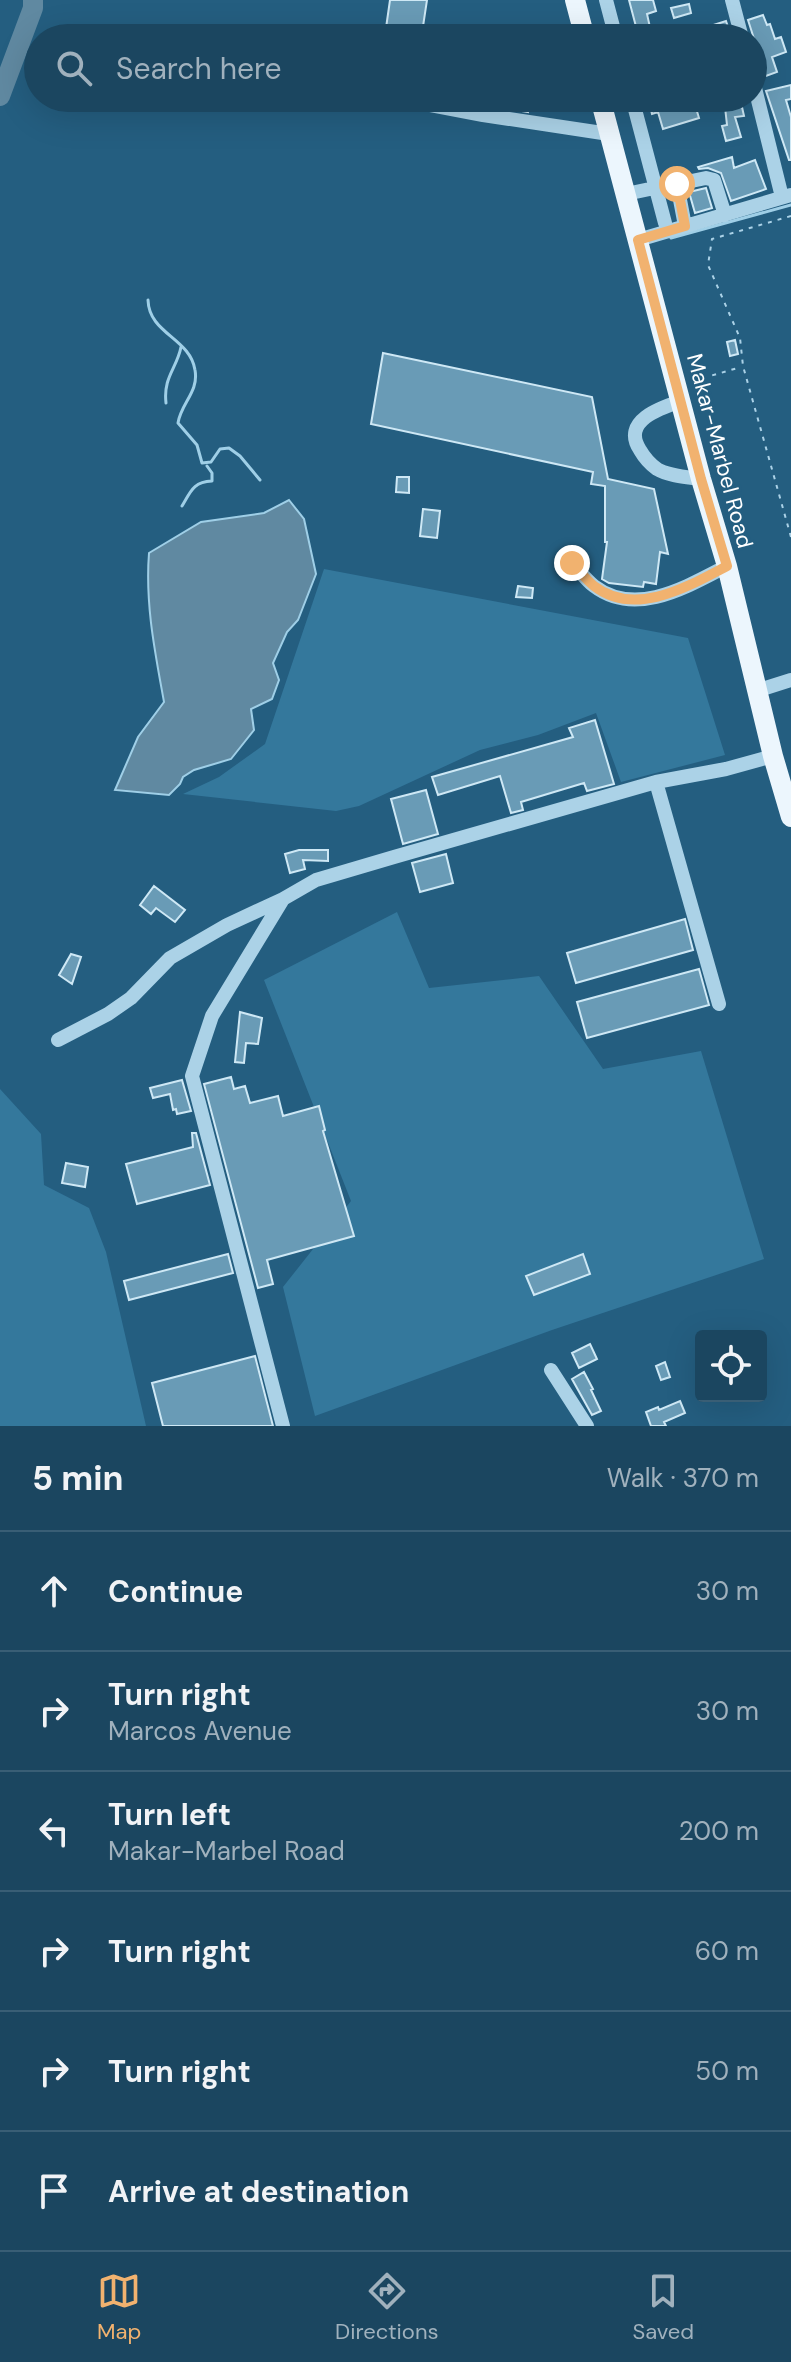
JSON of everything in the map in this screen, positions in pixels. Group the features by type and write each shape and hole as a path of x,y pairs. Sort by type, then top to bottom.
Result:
{"main road":[{"path":"575,0 581,24"},
{"name":"Makar-Marbel Road","path":"604,112 727,566 791,817"}],"street":[{"path":"606,0 612,24"},
{"path":"732,0 738,24"},
{"path":"467,112 609,134"},
{"path":"636,112 665,223"},
{"path":"638,240 786,196 762,112"},
{"path":"626,194 706,178 714,180 725,215"},
{"path":"677,184 685,226"},
{"path":"679,393 641,420 635,431 636,445 656,468 669,474 701,479"},
{"path":"572,563 595,587 619,597 641,599 678,591 727,566"},
{"path":"759,690 791,680"},
{"path":"58,1040 131,998 170,958 316,880 656,782 773,756"},
{"path":"656,782 719,1004"},
{"path":"283,899 212,1016 192,1076 283,1426"},
{"path":"551,1370 587,1426"}],"path":[{"path":"791,216 712,239 708,265 740,338 743,366 791,537"},
{"path":"679,393 743,366"}],"shaded area":[{"path":"289,500 304,519 316,574 298,620 287,632 273,663 279,680 272,699 251,709 254,730 231,759 194,770 183,777 169,795 115,790 138,737 164,702 150,609 149,553 201,522 264,513"},
{"path":"324,569 688,638 725,755 621,782 596,713 538,735 480,750 359,806 336,811 183,794 219,777 265,744"},
{"path":"397,912 429,988 539,976 603,1069 701,1051 764,1259 552,1330 315,1416 283,1287 351,1201 264,980"},
{"path":"0,1089 41,1134 44,1185 89,1208 106,1252 146,1426 0,1426"}],"building":[{"path":"390,0 427,0 423,24 387,24"},
{"path":"629,0 653,0 656,11 647,14 649,24 635,24"},
{"path":"689,4 691,13 674,18 671,8"},
{"path":"763,15 767,24 749,24 748,20"},
{"path":"770,24 775,39 781,37 786,52 772,57 777,72 767,76 767,25"},
{"path":"791,85 791,99 786,100 791,117 791,160 789,160 767,91"},
{"path":"658,112 697,112 699,118 663,129"},
{"path":"726,112 743,112 744,116 735,117 741,137 726,141 722,126 727,125"},
{"path":"732,157 734,168 755,160 766,189 731,201 721,173 698,167"},
{"path":"706,188 712,208 695,213 689,192"},
{"path":"735,340 738,354 730,356 727,342"},
{"path":"383,353 592,397 608,479 654,489 668,554 660,552 656,584 644,582 643,587 609,583 602,579 607,542 605,486 591,484 593,472 371,424"},
{"path":"397,477 409,477 409,493 396,492"},
{"path":"423,509 440,511 437,538 420,536"},
{"path":"518,586 533,588 532,598 516,597"},
{"path":"595,720 614,784 587,791 584,783 521,802 523,810 511,813 500,776 438,795 432,777 573,737 569,728"},
{"path":"426,790 438,834 403,844 391,799"},
{"path":"299,850 328,850 328,861 303,860 305,869 290,873 285,854"},
{"path":"446,854 453,883 420,892 412,863"},
{"path":"154,886 185,910 175,922 156,908 151,914 140,905"},
{"path":"685,919 693,950 576,983 567,953"},
{"path":"71,954 81,957 72,984 59,975"},
{"path":"699,969 709,1005 587,1038 577,1002"},
{"path":"240,1012 262,1018 258,1044 246,1043 244,1063 235,1062"},
{"path":"231,1077 234,1089 245,1086 250,1103 278,1096 283,1116 319,1106 323,1131 354,1236 267,1260 273,1284 258,1288 204,1084"},
{"path":"182,1080 191,1111 177,1114 176,1109 173,1110 170,1094 153,1098 150,1088"},
{"path":"192,1133 196,1133 210,1185 137,1204 126,1164 193,1147"},
{"path":"66,1163 88,1167 85,1187 62,1183"},
{"path":"228,1254 233,1273 129,1300 124,1281"},
{"path":"583,1254 590,1274 534,1295 526,1276"},
{"path":"590,1344 597,1359 579,1368 572,1353"},
{"path":"255,1356 273,1426 163,1426 152,1383"},
{"path":"665,1362 670,1377 661,1380 656,1366"},
{"path":"584,1372 601,1411 592,1415 572,1379"},
{"path":"680,1401 685,1413 664,1422 666,1426 651,1426 646,1412"}],"waterway":[{"path":"27,24 33,0"},
{"path":"0,96 24,32"},
{"path":"671,238 791,205"},
{"path":"148,300 155,321 192,359 196,378 178,423 197,445 202,463 211,462 220,449 229,448 260,480"},
{"path":"166,403 168,379 181,347"},
{"path":"182,506 197,485 212,481 212,473 207,466"}],"route":[{"path":"572,563 595,587 619,597 641,599 678,591 727,566 638,240 685,226 677,184"}]}
